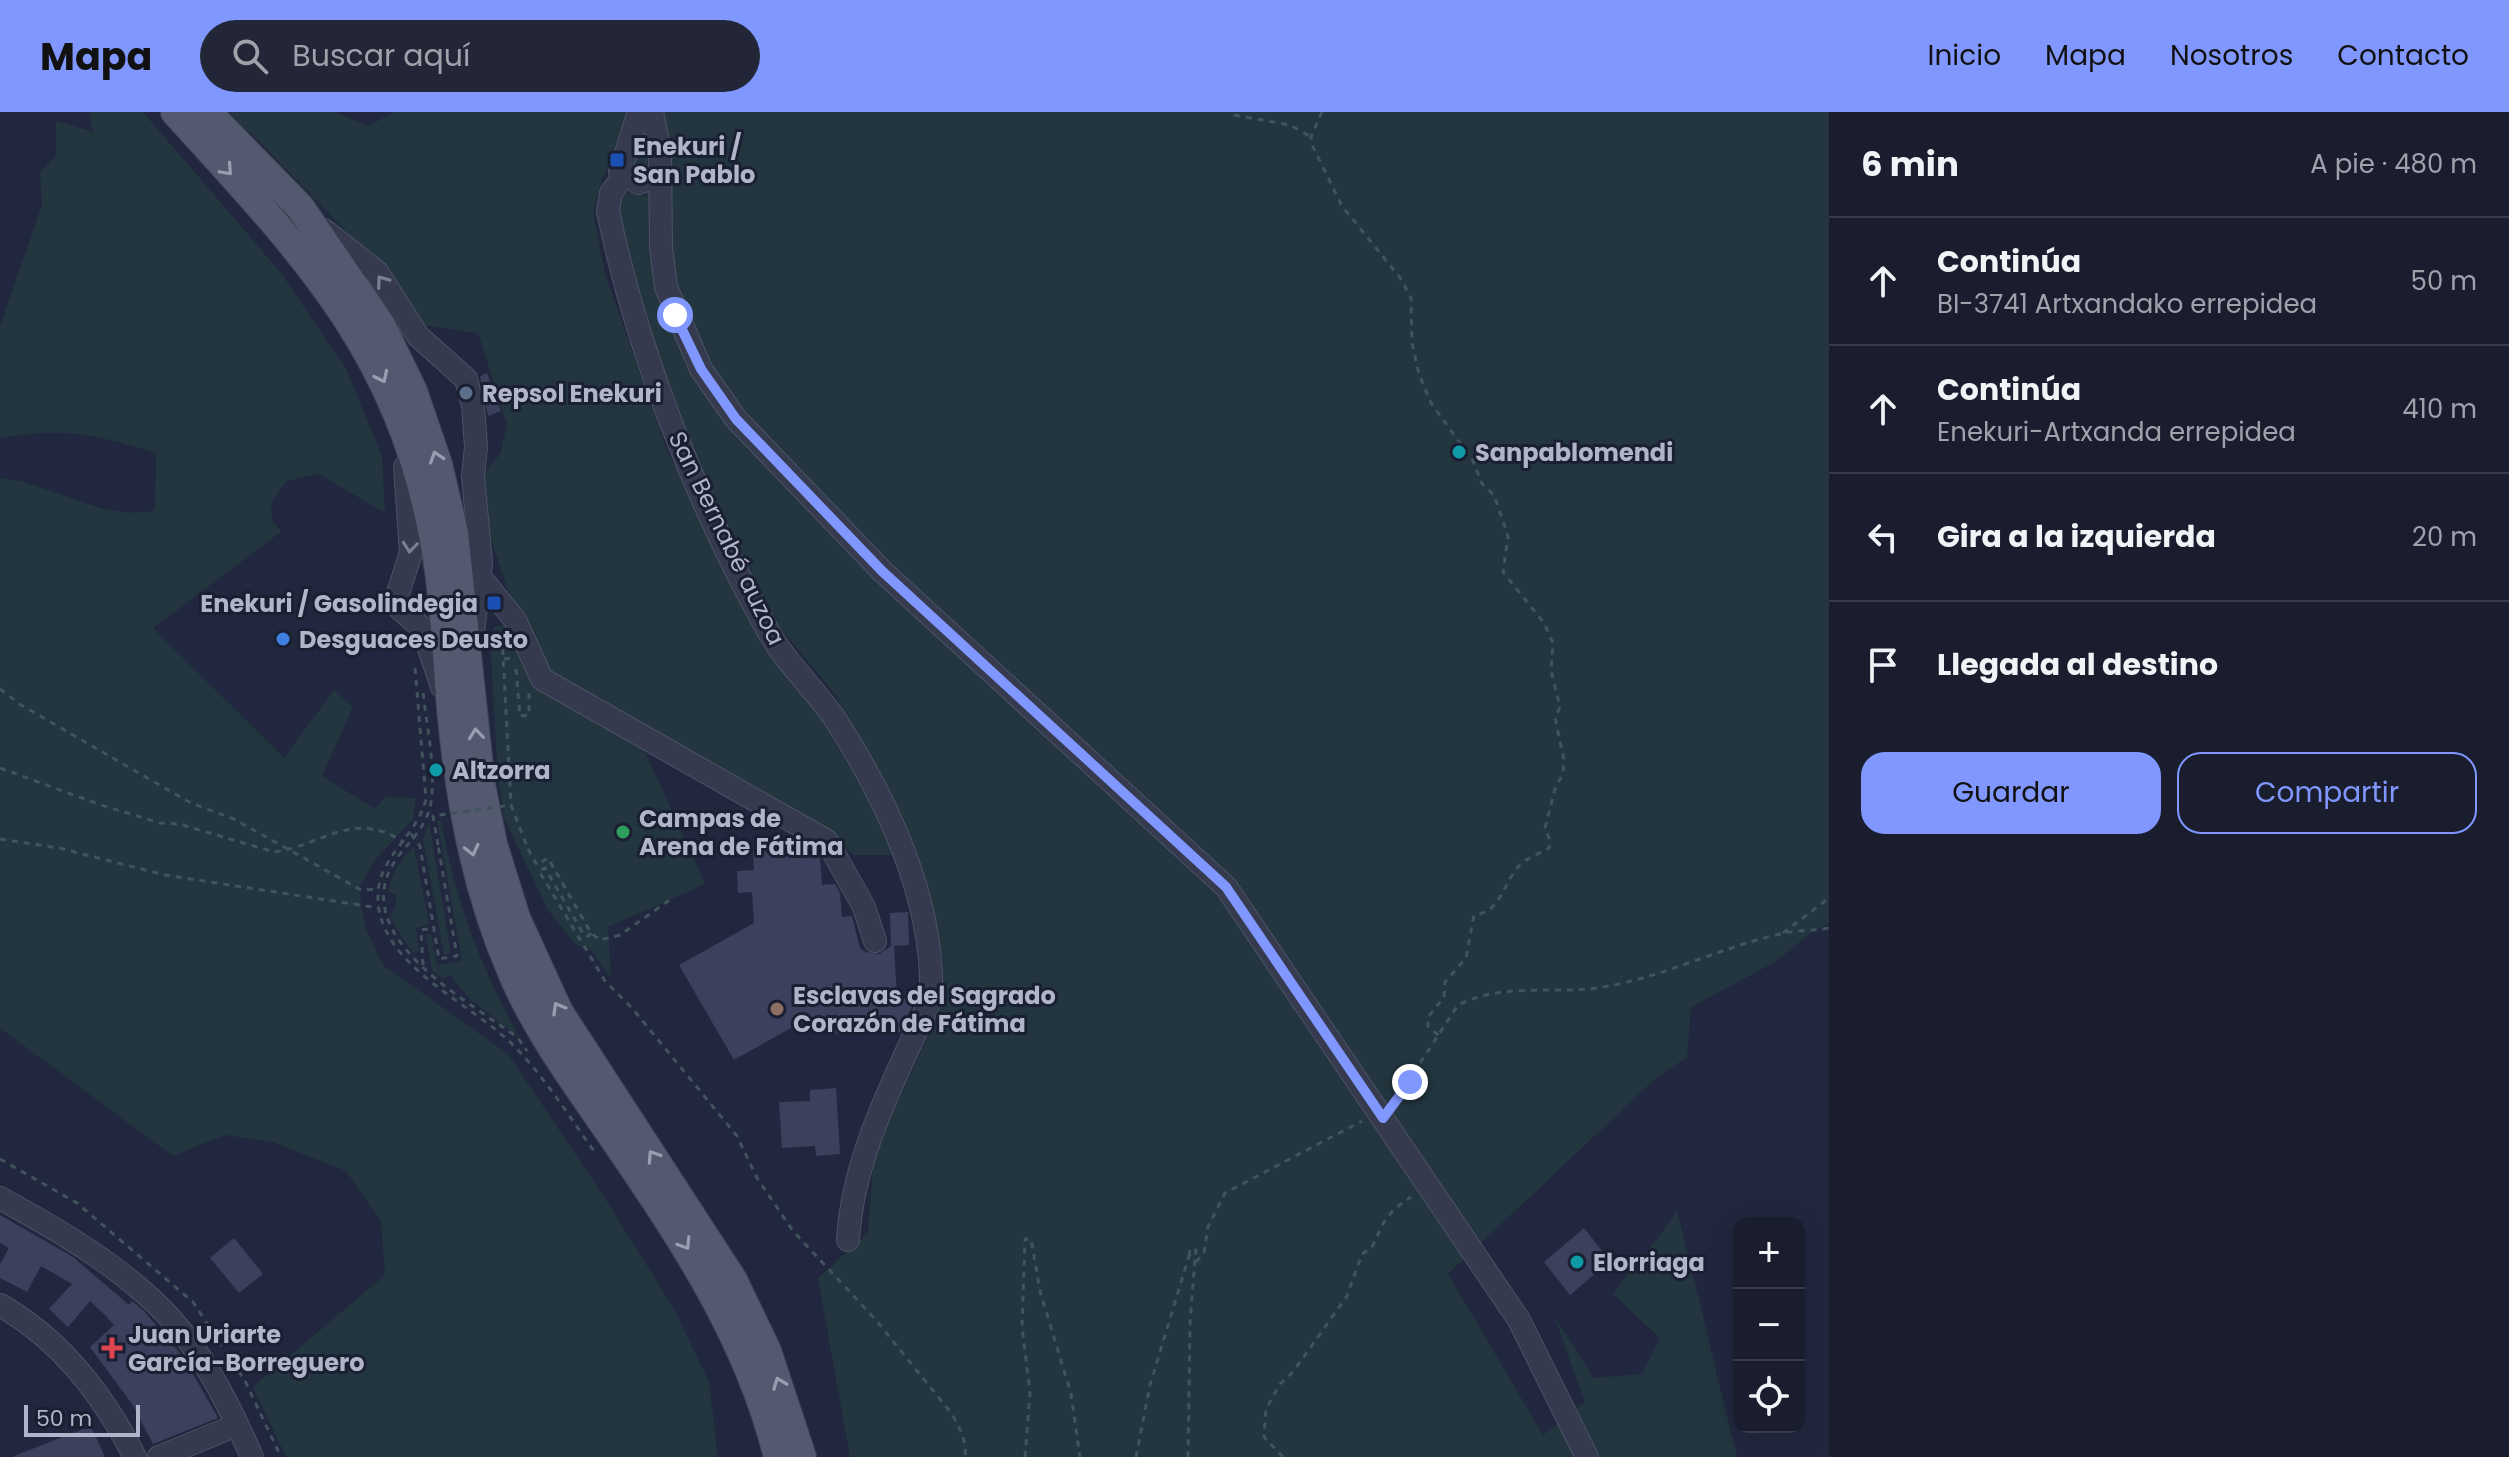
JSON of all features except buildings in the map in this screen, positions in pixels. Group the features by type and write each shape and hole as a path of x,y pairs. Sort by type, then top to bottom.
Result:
{"main road":[{"path":"175,112 293,242 329,290 380,373 416,467 433,536 452,718 472,853 487,906 514,979 562,1062 681,1238 717,1299 745,1359 778,1457"},
{"path":"207,112 300,207 381,325 413,391 433,449 454,533 471,644 481,785 493,844 536,967 559,1012 733,1280 767,1351 802,1457"}],"street":[{"name":"San Bernabé auzoa","path":"639,112 629,174 611,193 608,211 674,432 768,632 834,719 896,832 924,911 932,972 931,998 862,1157 853,1189 848,1240"},
{"path":"652,112 661,170 662,260 675,315 701,369 736,419 882,571 1218,878 1247,913 1519,1320 1587,1457"},
{"path":"660,194 629,174 645,161 661,170"},
{"path":"300,207 377,272 418,336 466,379 473,406 476,447 473,476 480,577 471,644"},
{"path":"398,414 412,524 411,553 397,596 399,608 422,628 452,718"},
{"path":"454,533 480,577 515,620 542,679 697,764 827,841 864,907 875,941"},
{"path":"471,644 497,619 515,620"},
{"path":"0,1198 49,1225 112,1269 171,1319 218,1388 252,1457"},
{"path":"0,1305 63,1353 109,1411 135,1457"},
{"path":"159,1457 225,1430"}],"path":[{"path":"1311,137 1322,112"},
{"path":"1234,115 1290,125 1311,137 1342,206 1401,279 1411,298 1412,343 1419,374 1431,403 1473,461 1482,484 1494,495 1508,536 1503,572 1544,623 1553,643 1551,671 1560,707 1555,718 1564,760 1563,773 1555,789 1545,828 1549,848 1520,864 1506,882 1502,898 1484,914 1474,915 1466,958 1445,982 1444,997 1429,1016 1428,1026 1439,1036"},
{"path":"527,647 507,632 501,634 511,805 537,865 548,858 591,933 600,940 620,935 674,897"},
{"path":"504,659 515,658 520,716 529,715 529,688"},
{"path":"0,689 21,705 191,803 234,819 361,890 379,889"},
{"path":"0,768 152,821 179,824 274,852 288,850 344,828 376,830 404,842"},
{"path":"411,834 420,846 439,959 457,956 433,816 511,805"},
{"path":"0,839 59,848 165,875 379,908"},
{"path":"591,933 584,935 545,868 539,871 605,981 632,1008 737,1136 757,1178 793,1231 875,1319 952,1414 963,1435 966,1457"},
{"path":"1783,933 1829,898"},
{"path":"422,973 421,930 434,928"},
{"path":"1189,1256 1201,1260 1208,1227 1225,1193 1382,1116 1458,1005 1473,997 1501,991 1605,987 1646,978 1783,933 1829,928"},
{"path":"1283,1457 1264,1437 1266,1409 1280,1384 1293,1372 1347,1296 1362,1254 1372,1247 1384,1222 1394,1209 1428,1186"},
{"path":"1025,1457 1030,1401 1022,1327 1025,1239 1031,1239 1040,1291 1066,1372 1080,1457"},
{"path":"1136,1457 1150,1385 1190,1249 1196,1250 1188,1457"}],"shaded area":[{"path":"89,112 143,112 281,273 346,369 382,456 385,513 319,474 287,481 271,502 273,523 282,531 153,628 284,758 334,690 353,707 322,776 375,809 385,797 416,798 413,819 375,860 359,888 365,927 383,965 508,1054 603,1195 674,1309 709,1382 718,1457 286,1457 253,1387 385,1275 381,1221 346,1171 273,1142 225,1135 173,1156 0,1028 0,478 19,481 96,507 135,513 155,510 156,453 79,434 44,433 0,438 0,326 42,205 40,173 56,156 56,121 93,132"},
{"path":"214,112 335,112 368,126 395,112 1829,112 1829,923 1812,932 1775,962 1691,1007 1687,1057 1654,1080 1448,1274 1543,1435 1585,1402 1554,1316 1594,1378 1642,1374 1660,1338 1613,1294 1677,1210 1737,1457 850,1457 818,1278 868,1233 874,1154 934,1023 943,962 924,884 902,825 837,697 764,608 679,423 635,300 618,205 626,193 647,196 625,134 602,179 593,212 605,274 667,450 763,647 814,708 870,800 893,855 854,855 825,833 547,679 507,588 485,520 485,473 500,454 507,425 478,333 410,323 368,254 253,135"},
{"path":"504,625 538,687 643,747 705,884 608,927 611,979 592,951 574,943 548,910 504,818 498,777 490,641 494,627"},
{"path":"441,820 454,878 471,932 520,1038 469,998 450,975 443,979 432,971 426,935 431,934 437,965 462,961 437,821"},
{"path":"429,821 451,954 444,955 423,839"},
{"path":"414,847 429,924 416,928 419,952 413,953 389,917 396,906 396,895 388,891 397,867"}],"place":[{"name":"Enekuri / San Pablo","path":"617,160"},
{"name":"Repsol Enekuri","path":"466,393"},
{"name":"Sanpablomendi","path":"1459,452"},
{"name":"Enekuri / Gasolindegia","path":"494,603"},
{"name":"Desguaces Deusto","path":"283,639"},
{"name":"Altzorra","path":"436,770"},
{"name":"Campas de Arena de Fátima","path":"623,832"},
{"name":"Esclavas del Sagrado Corazón de Fátima","path":"777,1009"},
{"name":"Elorriaga","path":"1577,1262"},
{"name":"Juan Uriarte García-Borreguero","path":"112,1348"}],"route":[{"path":"675,315 701,369 736,419 882,571 1178,839 1226,887 1247,913 1383,1118 1410,1082"}]}
